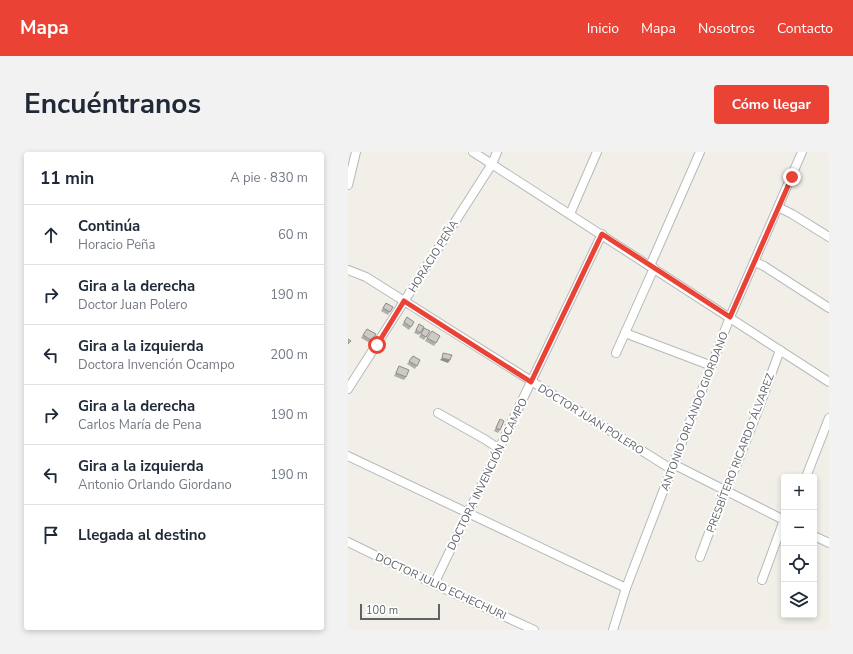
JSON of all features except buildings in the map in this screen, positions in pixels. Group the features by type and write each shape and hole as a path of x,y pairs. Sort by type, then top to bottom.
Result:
{"street":[{"path":"348,184 356,152"},
{"path":"473,152 829,382"},
{"name":"HORACIO PEÑA","path":"348,389 492,164 497,152"},
{"path":"570,214 597,152"},
{"path":"616,353 700,152"},
{"name":"ANTONIO ORLANDO GIORDANO","path":"613,630 626,588 730,317 802,152"},
{"path":"778,207 829,237"},
{"name":"DOCTORA INVENCIÓN OCAMPO","path":"434,584 602,234"},
{"path":"755,262 764,266 829,308"},
{"name":"DOCTOR JUAN POLERO","path":"348,270 366,277 531,382 672,467 725,490 781,518"},
{"path":"625,333 712,366"},
{"name":"PRESBÍTERO RICARDO ÁLVAREZ","path":"700,557 780,350"},
{"path":"438,413 499,449"},
{"path":"807,474 829,418"},
{"path":"348,456 626,588"},
{"path":"762,580 781,528"},
{"path":"817,537 829,543"},
{"name":"DOCTOR JULIO ECHECHURI","path":"348,542 534,630"}],"route":[{"path":"377,345 404,301 531,382 602,234 730,317 792,177"}]}
